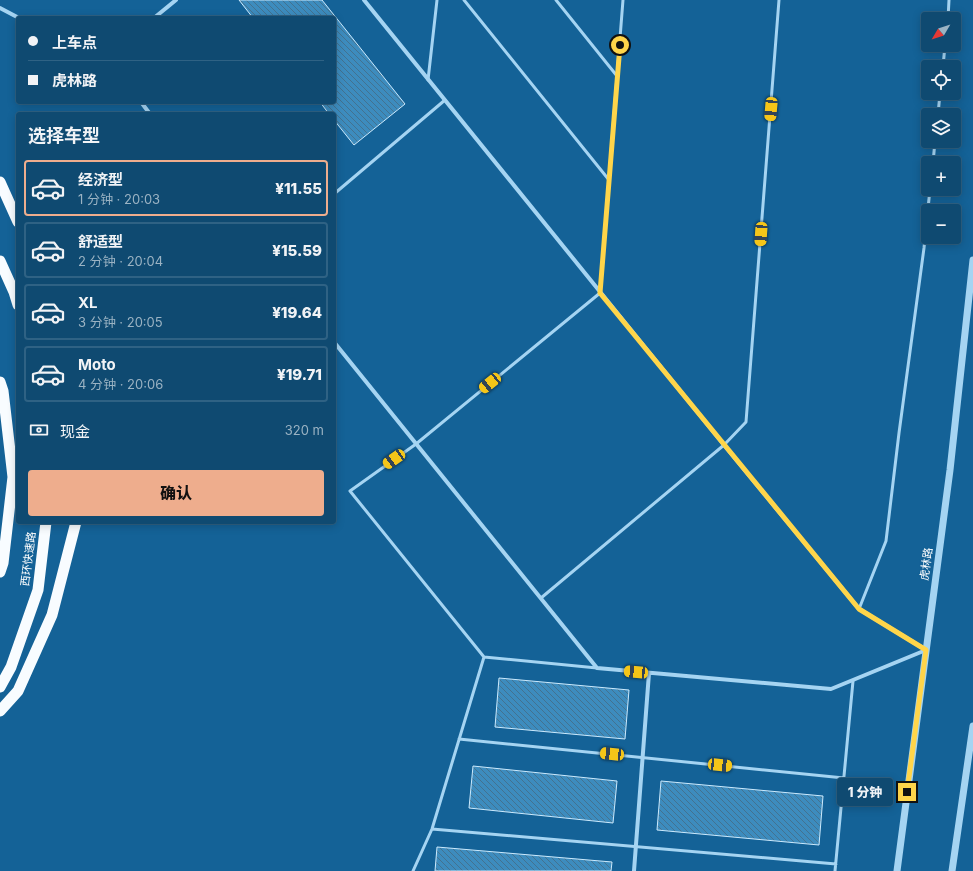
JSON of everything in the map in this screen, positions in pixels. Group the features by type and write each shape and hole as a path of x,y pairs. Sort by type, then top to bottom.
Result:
{"highway":[{"path":"0,182 16,218"},
{"path":"0,261 16,298"},
{"path":"0,382 3,391 14,477 3,563 0,572"},
{"name":"西环快速路","path":"0,687 11,667 38,590 46,524"},
{"path":"0,711 18,691 52,615 75,524"}],"street":[{"path":"156,16 176,0"},
{"path":"364,0 600,293 859,609 926,650"},
{"path":"0,8 16,16"},
{"name":"虎林路","path":"897,871 950,470 973,260"},
{"path":"336,344 597,668 831,689 926,650"},
{"path":"634,871 649,673"},
{"path":"952,871 973,726"}],"lane":[{"path":"428,80 437,0"},
{"path":"464,0 609,180"},
{"path":"556,0 617,76"},
{"path":"597,668 484,657 350,491 416,444 600,293 623,0"},
{"path":"541,598 724,445 746,422 780,0"},
{"path":"948,12 949,0"},
{"path":"336,192 445,100"},
{"path":"859,609 886,541 924,248 929,196"},
{"path":"413,871 432,829 484,657"},
{"path":"835,871 853,680"},
{"path":"459,739 844,778"},
{"path":"432,829 836,864"}],"building":[{"path":"239,0 322,0 335,16 251,16"},
{"path":"336,18 405,104 354,145 336,122 336,112 328,112 322,104 336,104"},
{"path":"499,678 629,690 625,739 495,727"},
{"path":"473,766 617,781 613,823 469,808"},
{"path":"661,781 823,796 819,845 657,830"},
{"path":"437,847 612,862 611,871 435,871"}],"route":[{"path":"620,45 600,293 859,609 926,650 907,792"}]}
